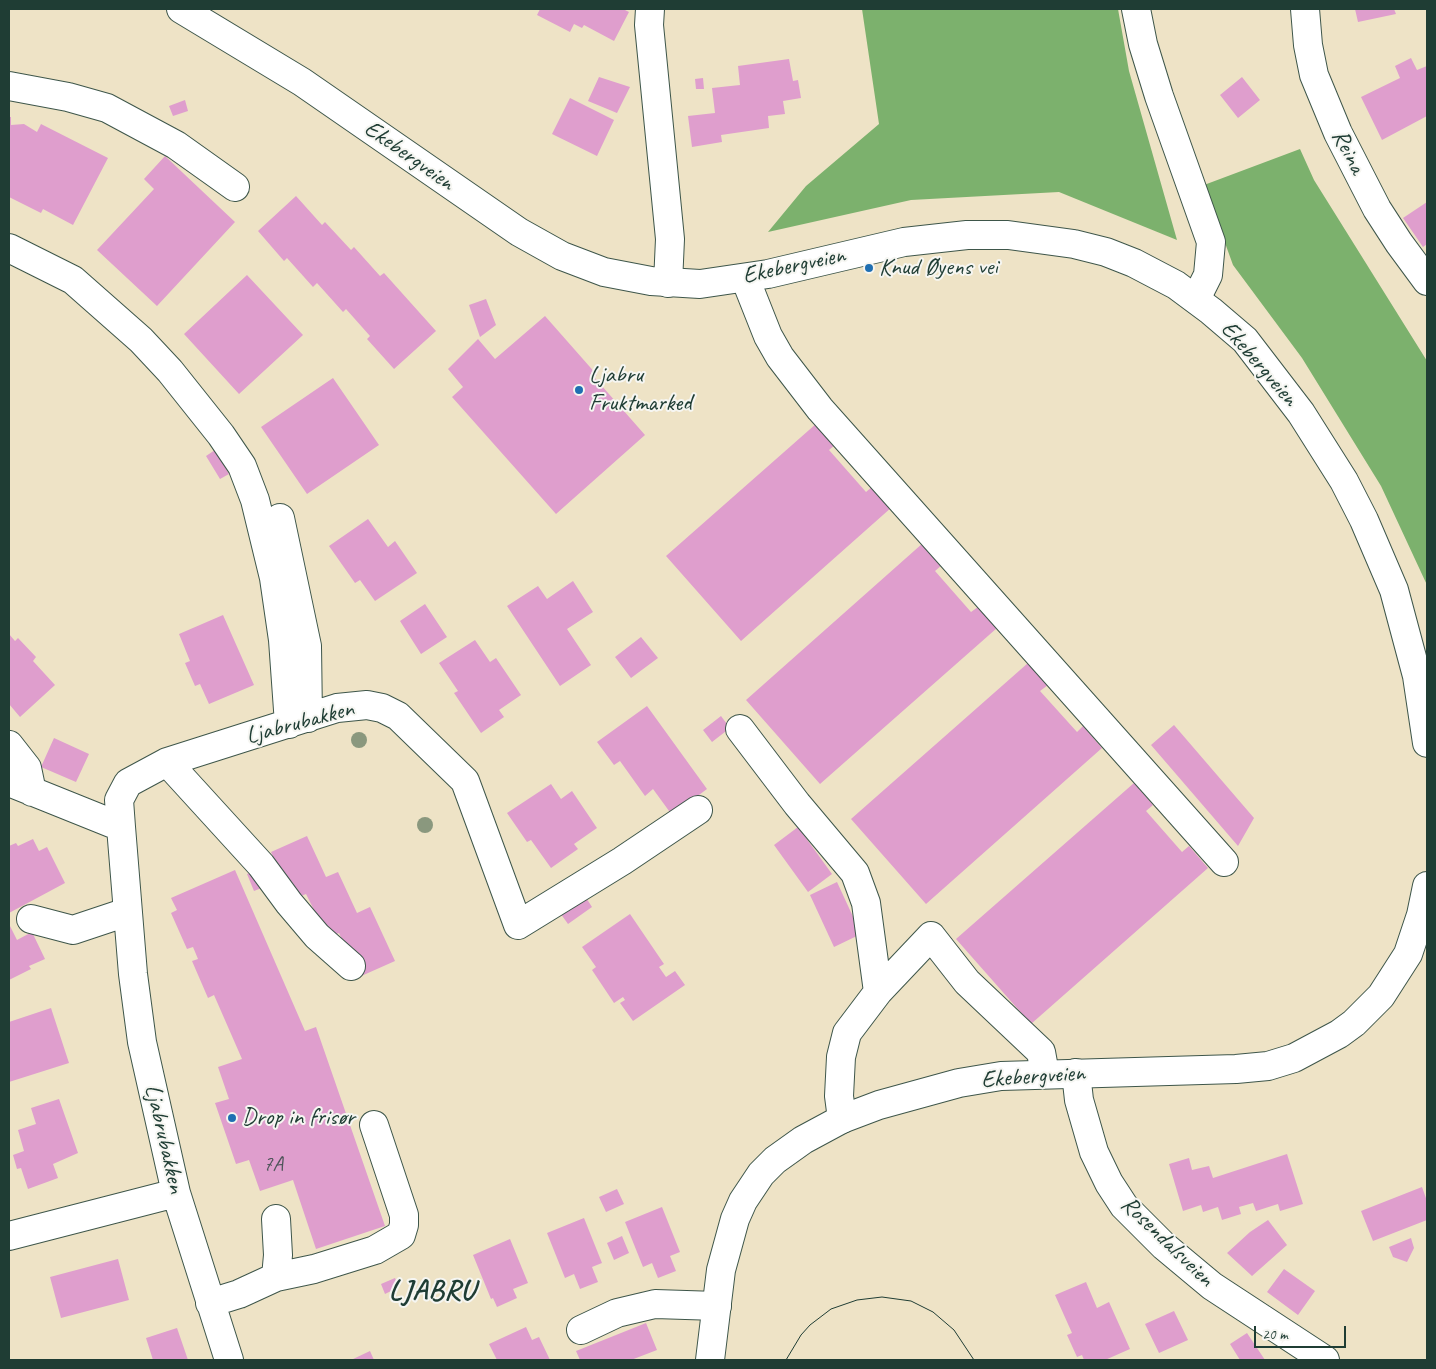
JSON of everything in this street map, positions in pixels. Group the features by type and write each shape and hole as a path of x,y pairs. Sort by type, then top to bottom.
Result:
{"main road":[{"name":"Ekebergveien","path":"181,9 302,82 493,215 568,259 604,272 668,283 700,284 745,278 904,242 967,235 1008,235 1074,244 1106,252 1153,272 1196,299 1239,335 1277,379 1324,448 1364,520 1394,590 1417,676 1427,743"},
{"path":"650,9 649,25 670,239 668,283"},
{"path":"1136,9 1143,44 1159,96 1210,242 1208,275 1196,299"},
{"name":"Reina","path":"1305,9 1308,45 1314,76 1338,134 1382,216 1427,282"},
{"path":"9,86 68,97 107,108 176,145 235,187"},
{"path":"9,248 73,280 141,340 187,392 221,435 242,466 255,500 274,578 298,721"},
{"path":"745,278 768,336 780,357 820,409 1224,862"},
{"path":"280,518 307,646 298,721"},
{"name":"Ljabrubakken","path":"228,1360 176,1193 142,1042 127,912 119,800 128,783 167,762 337,708 367,705 382,708 398,716 465,781 518,924 622,862 698,810"},
{"path":"740,729 797,804 855,873 866,903 878,992"},
{"path":"9,745 27,768 20,787 121,827"},
{"path":"167,762 261,865 289,903 317,936 351,966"},
{"name":"Ekebergveien","path":"710,1360 728,1242 735,1219 752,1187 775,1160 788,1150 842,1119 879,1105 959,1084 1001,1076 1076,1072 1256,1068 1281,1062 1310,1051 1354,1023 1381,996 1401,969 1415,937 1427,886"},
{"path":"30,919 73,930 127,912"},
{"path":"842,1119 839,1096 841,1057 847,1034 878,992 930,936 967,982 1040,1052 1045,1074"},
{"name":"Rosendalsveien","path":"1076,1072 1078,1100 1094,1152 1109,1183 1124,1206 1164,1246 1297,1352 1325,1360"},
{"path":"210,1303 239,1294 276,1277 314,1269 375,1250 401,1235 404,1226 404,1215 374,1125"},
{"path":"9,1236 176,1193"},
{"path":"276,1219 278,1254 276,1277"},
{"path":"581,1330 617,1314 655,1304 717,1306"}],"green space":[{"path":"862,9 1118,9 1129,71 1177,240 1059,192 911,200 768,232 806,186 879,124"},
{"path":"1300,149 1314,180 1427,361 1427,585 1381,486 1302,358 1233,265 1204,185"}],"building":[{"path":"540,9 623,9 629,12 614,41 584,25 582,28 574,24 570,32 537,15"},
{"path":"1355,9 1394,9 1396,14 1358,22"},
{"path":"1411,58 1417,70 1427,66 1427,116 1382,140 1361,97 1400,78 1395,66"},
{"path":"789,59 793,81 798,80 801,98 783,101 785,114 768,116 769,128 721,135 722,142 692,147 688,116 715,113 712,88 740,85 738,66"},
{"path":"599,77 630,87 617,113 588,101"},
{"path":"1242,77 1260,100 1238,118 1220,95"},
{"path":"703,78 704,89 696,89 695,79"},
{"path":"570,98 614,120 597,156 552,134"},
{"path":"185,100 188,111 173,116 169,106"},
{"path":"9,117 11,117 11,125 24,124 37,132 41,124 108,158 73,225 43,209 41,213 9,197"},
{"path":"165,156 235,222 157,306 97,250 154,189 144,179"},
{"path":"296,196 322,225 325,222 351,250 354,247 380,276 384,273 436,331 394,369 367,339 370,336 346,309 343,312 317,283 313,287 287,258 284,261 258,231"},
{"path":"1427,202 1427,244 1423,247 1403,218"},
{"path":"247,275 303,335 239,394 184,334"},
{"path":"486,299 496,325 480,337 469,305"},
{"path":"545,316 597,375 594,377 645,435 556,514 452,397 463,387 448,369 478,339 495,359"},
{"path":"333,378 379,445 307,494 261,427"},
{"path":"817,423 836,444 829,450 866,492 873,486 892,507 741,641 666,556"},
{"path":"215,450 229,474 220,479 206,456"},
{"path":"368,519 388,547 395,541 417,573 375,601 360,580 355,583 329,546"},
{"path":"923,543 942,565 935,571 971,612 978,607 997,628 820,784 746,700"},
{"path":"573,581 593,612 567,629 591,665 560,686 507,606 538,586 547,599"},
{"path":"425,604 447,637 421,654 400,621"},
{"path":"223,615 254,685 209,704 200,684 195,686 185,663 190,661 179,634"},
{"path":"9,634 15,641 18,638 36,657 33,661 55,685 20,717 9,704"},
{"path":"641,637 658,658 631,678 615,657"},
{"path":"475,640 490,662 496,658 521,695 499,710 504,717 481,733 454,693 458,691 439,663"},
{"path":"1028,663 1048,685 1040,691 1077,732 1083,726 1102,748 926,904 851,819"},
{"path":"647,706 707,789 672,815 653,789 645,796 620,761 614,765 597,742"},
{"path":"721,716 730,728 712,742 703,730"},
{"path":"1174,725 1254,818 1238,846 1151,745"},
{"path":"54,738 89,754 76,782 41,767"},
{"path":"1134,783 1153,805 1146,811 1182,852 1189,846 1208,868 1031,1024 956,939"},
{"path":"551,784 561,799 572,791 597,828 574,844 578,849 551,868 531,840 527,842 507,813"},
{"path":"798,827 832,874 808,892 774,845"},
{"path":"307,836 326,877 338,872 357,913 370,907 395,961 359,977 339,933 328,938 306,894 294,899 290,895 271,852"},
{"path":"33,839 39,851 47,847 65,883 9,913 9,846 16,843 18,846"},
{"path":"235,870 305,1031 316,1027 385,1226 316,1249 293,1180 260,1191 249,1160 236,1164 215,1103 229,1099 218,1067 242,1059 214,995 208,998 192,961 198,959 193,947 187,949 171,913 177,910 171,898"},
{"path":"256,870 264,887 254,891 247,874"},
{"path":"837,882 861,934 834,947 810,895"},
{"path":"583,893 592,907 568,924 558,910"},
{"path":"630,914 664,964 659,967 666,977 675,971 685,985 633,1021 620,1003 625,1000 623,997 614,1003 592,970 596,967 582,947"},
{"path":"9,924 17,940 32,932 45,959 29,966 31,969 9,980"},
{"path":"51,1008 69,1063 9,1082 9,1022"},
{"path":"59,1099 78,1153 53,1164 58,1178 28,1189 21,1168 17,1169 13,1155 24,1151 18,1130 36,1124 31,1108"},
{"path":"1287,1154 1303,1204 1280,1211 1278,1204 1256,1211 1253,1203 1239,1207 1241,1214 1222,1220 1218,1207 1203,1212 1201,1205 1183,1211 1169,1164 1189,1158 1192,1170 1209,1166 1213,1178"},
{"path":"1422,1187 1427,1201 1427,1220 1373,1241 1361,1211"},
{"path":"617,1189 624,1204 606,1212 599,1197"},
{"path":"662,1207 680,1252 670,1256 676,1271 658,1278 652,1263 643,1267 625,1222"},
{"path":"584,1218 602,1263 592,1267 598,1282 580,1289 574,1274 565,1278 547,1233"},
{"path":"1268,1220 1287,1245 1252,1276 1227,1253 1250,1232"},
{"path":"622,1236 629,1253 614,1260 607,1243"},
{"path":"1411,1238 1414,1248 1407,1262 1393,1257 1389,1247"},
{"path":"510,1239 528,1283 513,1289 517,1298 497,1307 493,1298 491,1299 473,1255"},
{"path":"118,1259 129,1300 61,1318 50,1277"},
{"path":"1284,1269 1315,1291 1298,1315 1267,1292"},
{"path":"395,1278 399,1287 385,1294 381,1284"},
{"path":"1086,1282 1097,1308 1109,1302 1130,1349 1105,1360 1084,1360 1082,1355 1077,1357 1067,1335 1072,1333 1055,1295"},
{"path":"1174,1311 1188,1340 1159,1353 1145,1324"},
{"path":"646,1323 657,1350 631,1360 580,1360 576,1351"},
{"path":"526,1327 532,1340 539,1337 550,1360 497,1360 489,1344"},
{"path":"177,1328 188,1360 153,1360 146,1338"},
{"path":"1247,1333 1265,1360 1240,1360 1230,1344"},
{"path":"370,1351 374,1360 351,1360"}],"tram line":[{"path":"786,1360 801,1335 810,1325 831,1309 857,1300 882,1297 911,1301 933,1312 954,1330 974,1360"}],"place":[{"name":"Knud Øyens vei","path":"869,268"},
{"name":"Ljabru Fruktmarked","path":"579,390"},
{"name":"Drop in frisør","path":"232,1118"}],"district":[{"name":"LJABRU","path":"432,1291"}]}
